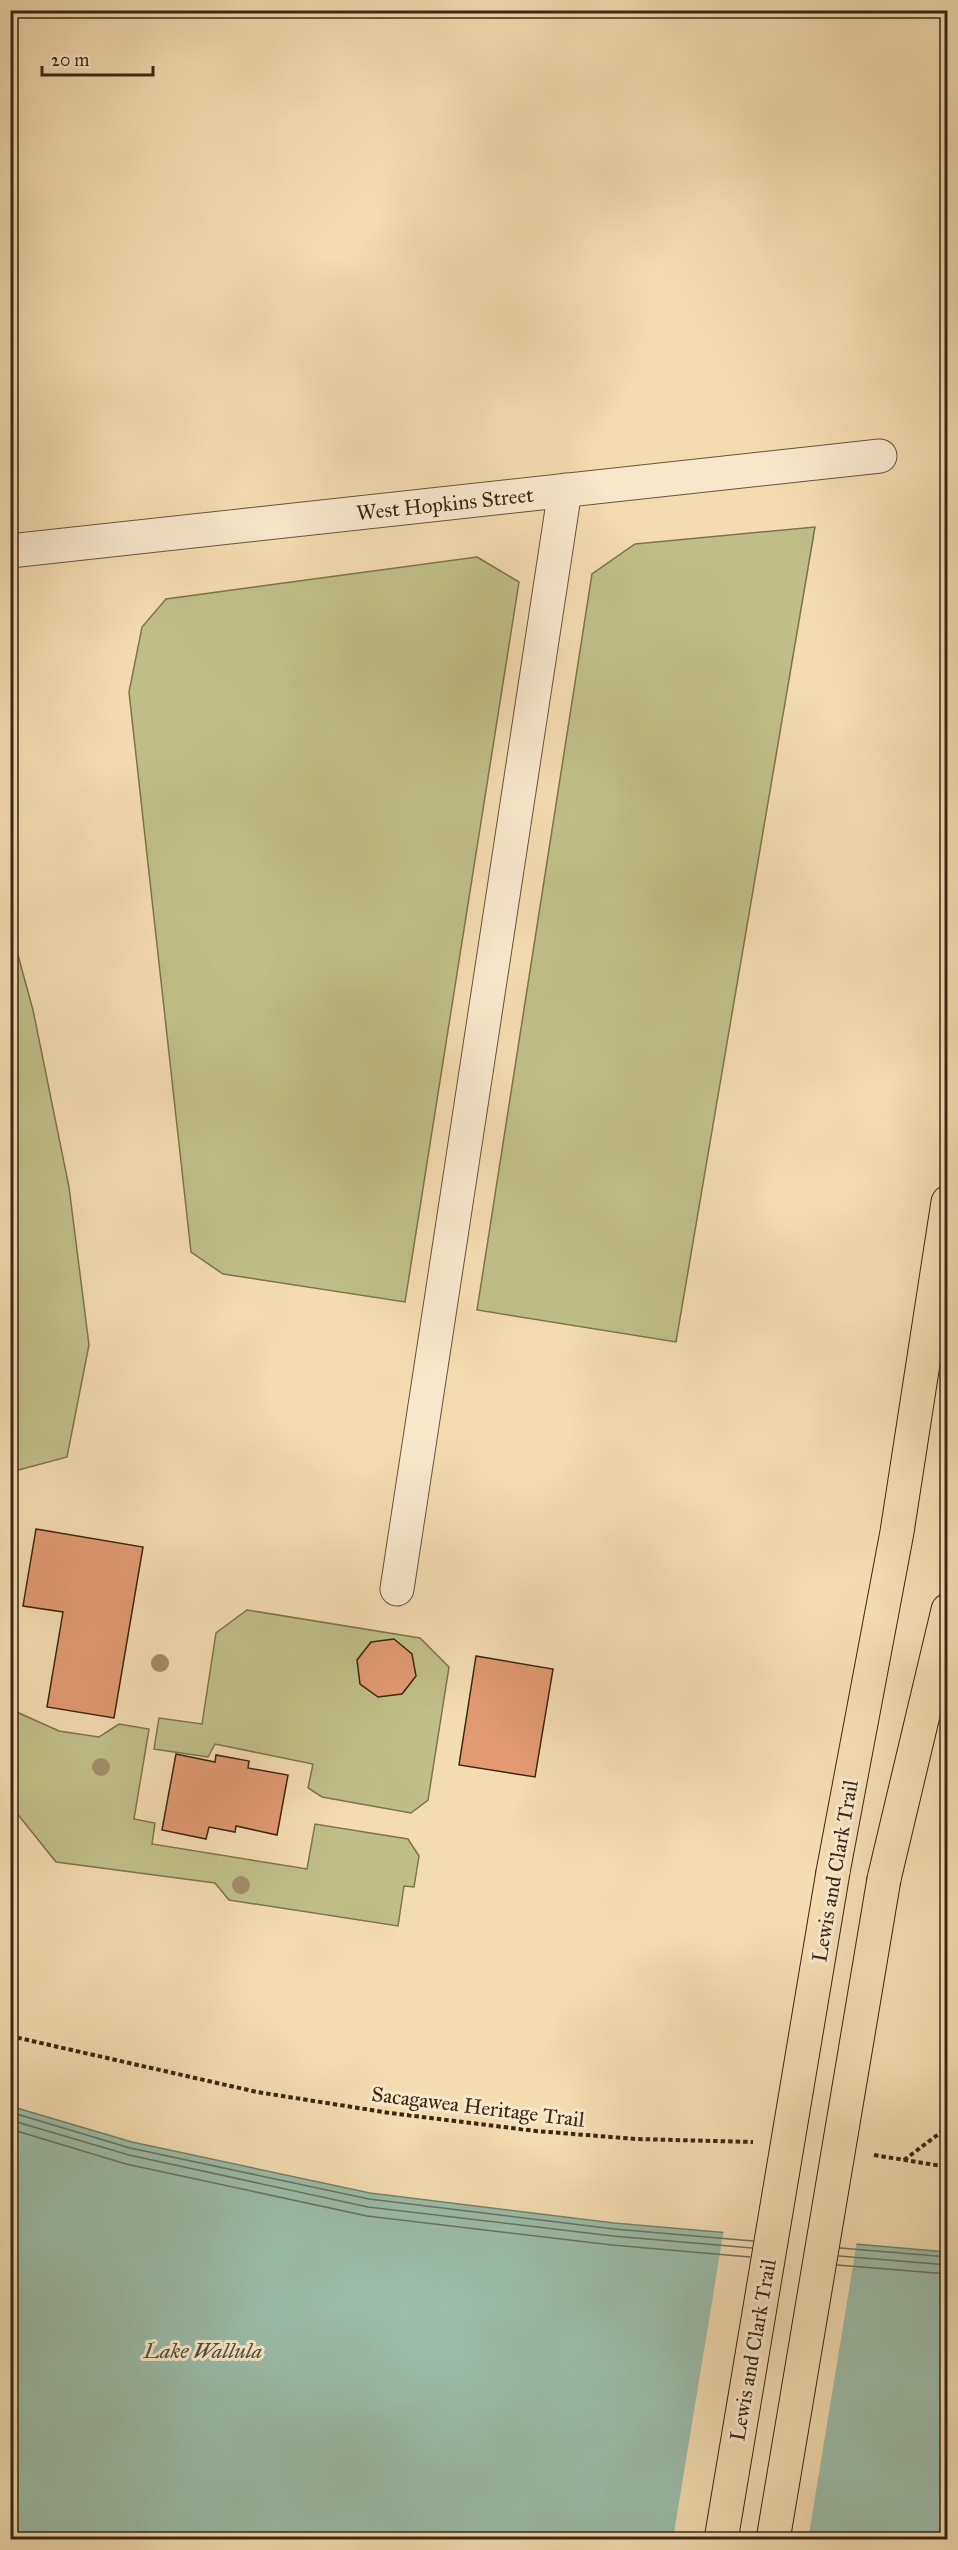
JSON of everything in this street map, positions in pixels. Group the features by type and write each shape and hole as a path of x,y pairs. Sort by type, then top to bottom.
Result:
{"highway":[{"name":"Lewis and Clark Trail","path":"721,2540 833,1872 899,1521 948,1202"},
{"path":"773,2540 884,1879 948,1610"}],"street":[{"name":"West Hopkins Street","path":"10,551 880,456"},
{"path":"397,1589 565,490"}],"path":[{"name":"Sacagawea Heritage Trail","path":"10,2036 257,2092 390,2113 536,2131 636,2139 758,2142"},
{"path":"904,2160 948,2127"},
{"path":"870,2155 948,2167"}],"shaded area":[{"path":"815,527 676,1342 477,1310 592,574 635,544"},
{"path":"477,557 519,582 405,1302 223,1274 191,1252 129,692 142,627 166,599"},
{"path":"10,926 33,1010 69,1187 89,1345 67,1457 11,1472"},
{"path":"247,1610 420,1638 449,1667 428,1800 411,1813 322,1797 308,1788 313,1764 215,1744 208,1757 154,1749 159,1718 202,1724 216,1633"},
{"path":"10,1709 59,1731 99,1737 119,1724 149,1729 134,1819 155,1823 152,1844 307,1869 315,1824 408,1839 419,1856 414,1887 404,1886 398,1926 229,1900 215,1883 56,1862 11,1806"}],"water":[{"name":"Lake Wallula","path":"10,2106 132,2142 370,2193 614,2223 947,2252 947,2539 11,2539"}],"pier":[{"path":"724,2229 857,2241 808,2540 673,2539"}],"building":[{"path":"36,1529 143,1547 114,1718 47,1707 63,1612 23,1606"},
{"path":"394,1639 412,1654 416,1676 402,1694 378,1697 360,1684 357,1660 371,1642"},
{"path":"476,1656 553,1669 535,1777 459,1765"},
{"path":"176,1754 215,1762 216,1755 249,1761 248,1768 288,1775 277,1835 236,1826 235,1832 209,1827 206,1839 162,1830"}]}
